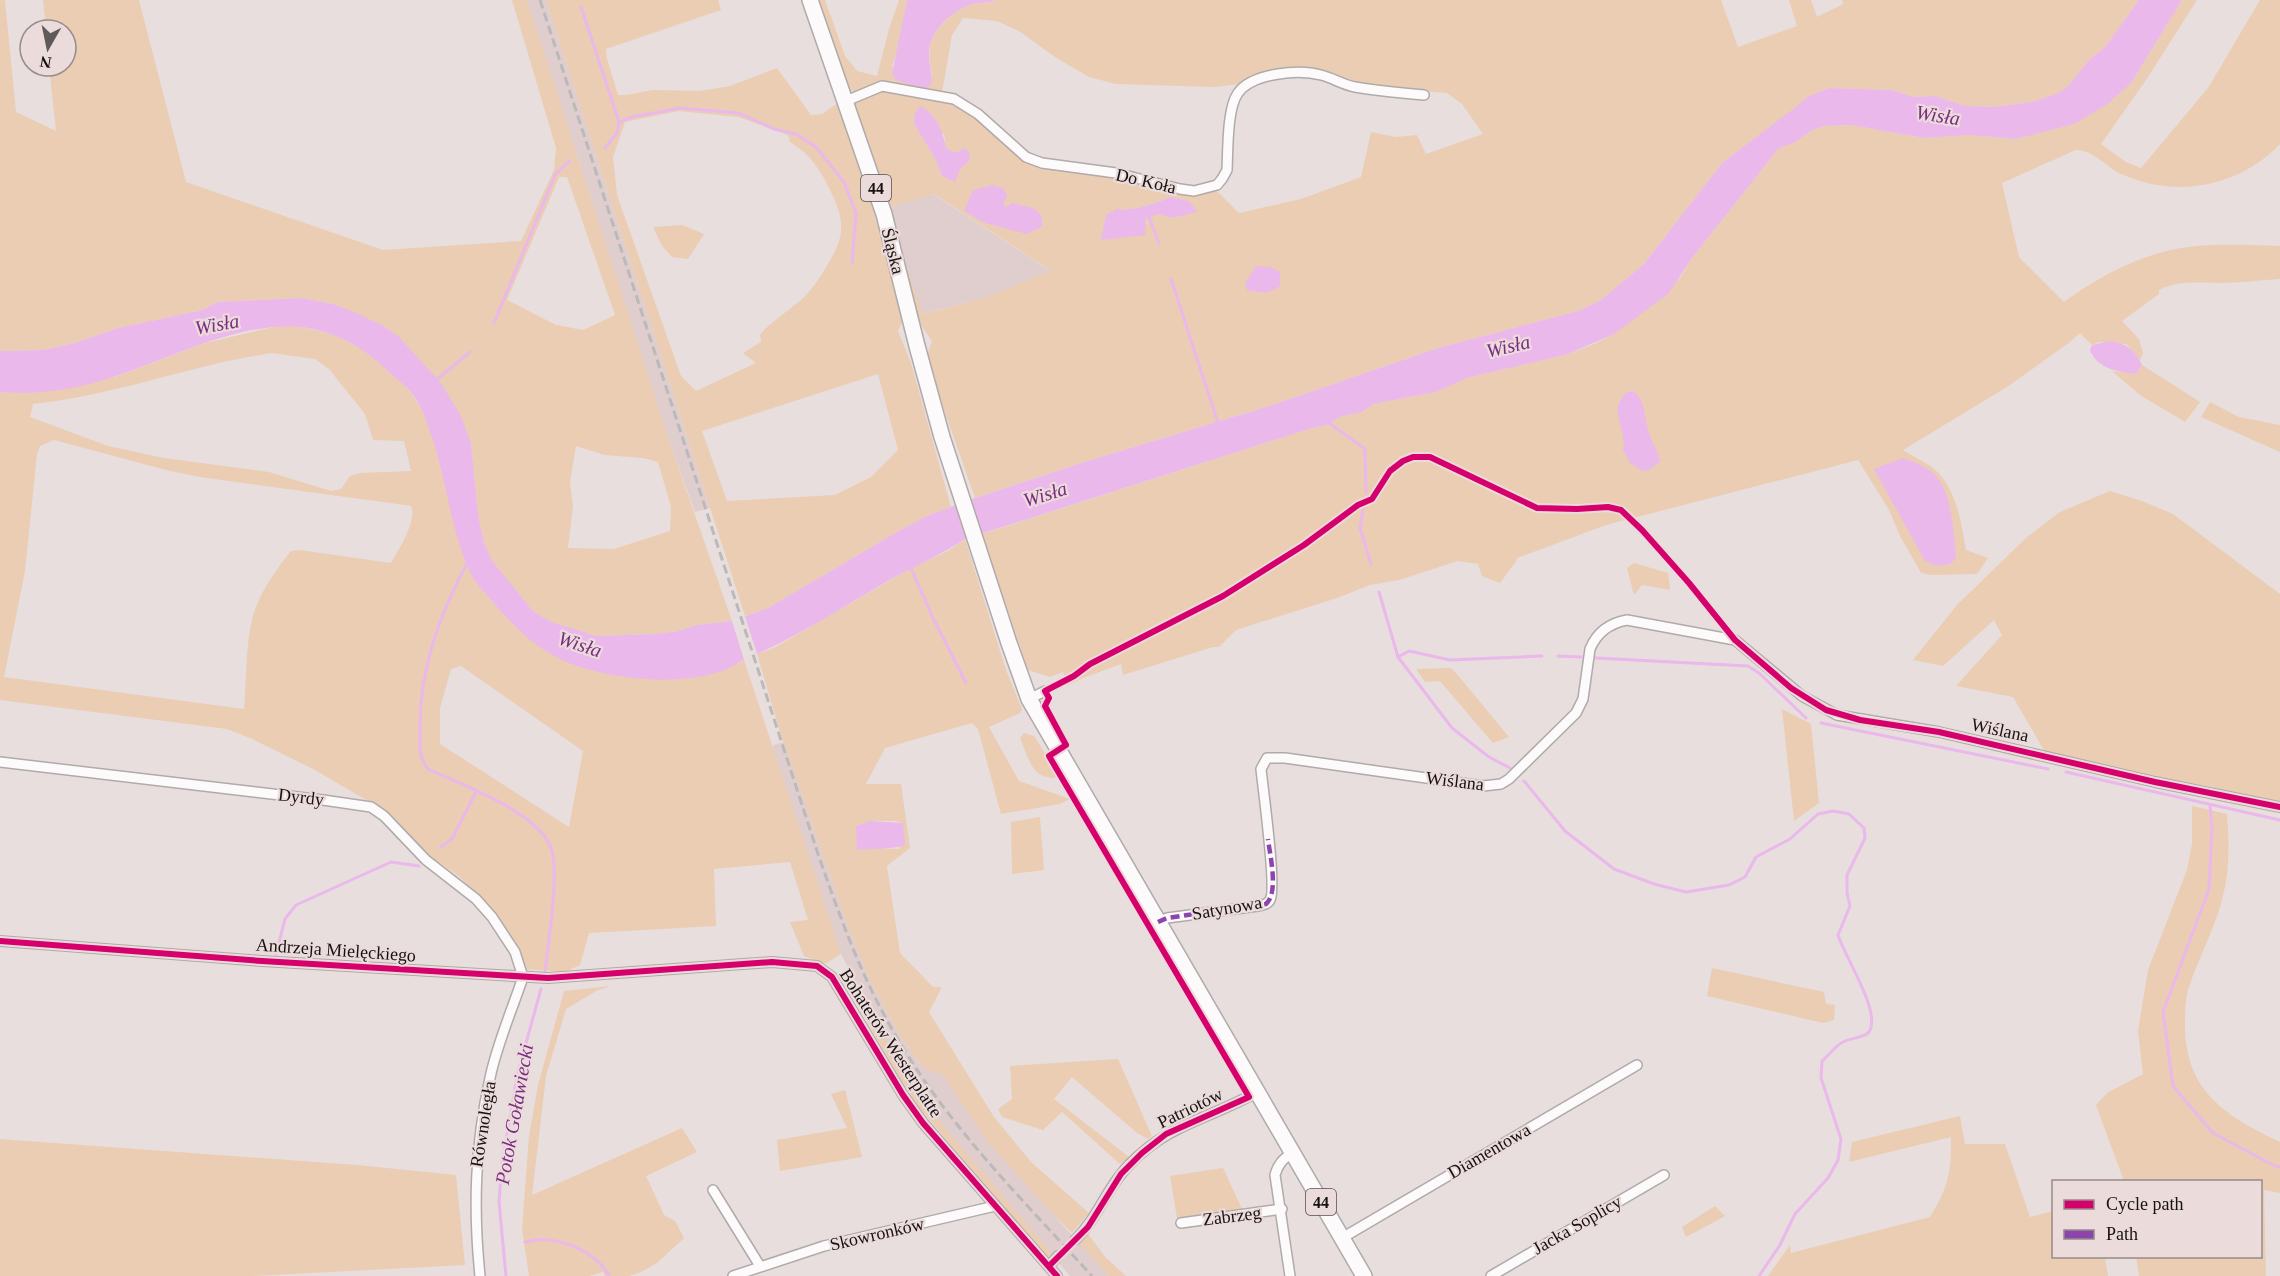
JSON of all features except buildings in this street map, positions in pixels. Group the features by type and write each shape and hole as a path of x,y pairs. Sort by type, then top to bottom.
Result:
{"main road":[{"name":"Śląska","path":"810,0 884,214 916,346 942,438 1029,699"},
{"name":"44","path":"1029,699 1364,1276"}],"street":[{"name":"Do Koła","path":"846,101 882,86 954,99 978,114 1026,157 1042,163 1116,173 1194,191 1216,185 1227,170 1233,103 1247,84 1259,79 1298,71 1322,75 1346,85 1424,95"},
{"name":"Wiślana","path":"1268,839 1260,769 1267,758 1285,758 1483,786 1501,784 1509,779 1576,713 1583,699 1592,643 1610,625 1627,620 1735,640 1802,696 1837,715 1939,732 2155,782 2280,807"},
{"path":"1029,699 1045,691"},
{"name":"Dyrdy","path":"0,762 371,807 384,816 426,860 476,899 492,917 515,952 523,977"},
{"name":"Satynowa","path":"1158,922 1167,918 1266,904 1271,899 1273,877 1268,839"},
{"name":"Andrzeja Mielęckiego","path":"0,941 262,961 523,977 560,978 671,970"},
{"name":"Bohaterów Westerplatte","path":"671,970 772,962 811,965 827,972 837,984 893,1078 923,1123 1057,1276"},
{"name":"Równoległa","path":"480,1276 475,1172 490,1076 523,977"},
{"name":"Diamentowa","path":"1342,1238 1637,1065"},
{"name":"Patriotów","path":"1075,1240 1092,1222 1125,1169 1158,1140 1178,1127 1257,1092"},
{"name":"Zabrzeg","path":"1290,1276 1282,1209 1275,1175 1277,1166 1283,1158 1292,1153"},
{"name":"Jacka Soplicy","path":"1491,1276 1664,1175"},
{"path":"713,1190 760,1266"},
{"name":"Skowronków","path":"733,1276 824,1246 994,1206"},
{"name":"Zabrzeg","path":"1181,1222 1282,1209"},
{"path":"1048,1266 1058,1256"}],"shaded area":[{"path":"0,0 5,0 16,112 56,131 50,78 78,78 78,18 45,18 43,0 139,0 186,182 383,250 521,241 554,170 556,148 512,0 527,0 672,449 732,621 697,625 656,634 596,636 577,632 551,622 532,610 491,561 484,543 478,514 471,443 382,325 333,304 303,298 217,302 203,310 118,328 75,343 44,350 0,351","holes":["559,177 567,177 615,315 583,330 556,325 507,300","576,446 605,455 643,458 658,462 671,507 670,531 614,549 568,548 573,506 570,482"]},
{"path":"527,0 546,0 710,508 695,512 672,449"},
{"path":"546,0 718,0 721,10 606,49 618,95 653,90 700,91 730,86 777,68 811,115 822,114 839,102 860,160 903,320 898,331 911,363 951,507 902,529 768,608 745,616","holes":["678,111 739,117 788,135 790,142 809,157 822,175 835,201 841,221 837,247 815,285 801,300 765,329 760,335 761,342 743,353 756,363 696,391 681,376 617,195 613,157 625,122","878,374 898,450 871,477 835,495 727,501 702,431"]},
{"path":"816,0 825,0 845,56 857,71 877,76 899,0 907,0 892,66 932,77 930,45 936,31 953,14 966,6 996,0 1721,0 1738,47 1797,26 1789,0 1811,0 1817,17 1843,4 1842,0 2139,0 2105,47 2089,60 2068,86 2056,94 2031,102 1995,107 1965,106 1935,96 1914,97 1892,90 1829,88 1807,97 1722,163 1644,264 1601,300 1578,311 1438,348 1266,407 975,498 926,358 932,341 914,315 897,239 923,314 984,298 1051,271 934,194 887,208 854,102 880,90 955,103 979,120 1020,158 1039,168 1115,176 1157,188 1197,195 1216,190 1239,213 1301,199 1361,177 1371,132 1396,137 1417,135 1426,154 1483,134 1462,104 1447,93 1379,88 1304,67 1259,75 1240,84 1214,87 1116,84 1089,77 1055,57 1019,31 997,21 963,18 952,35 942,93 884,82 856,93 849,89","holes":["914,124 944,134 946,148 970,160 960,169 942,176 935,158","1171,197 1196,212 1172,218 1159,213 1146,218 1147,224 1117,209 1144,206"]},
{"path":"2182,0 2197,0 2146,80 2101,144 2126,162 2141,168 2208,88 2260,0 2280,0 2280,144 2245,171 2204,185 2183,187 2161,186 2140,181 2119,173 2088,152 2076,150 2002,183 2019,257 2064,302 2121,267 2159,253 2188,247 2280,246 2280,279 2227,283 2181,283 2159,290 2159,294 2122,321 2139,339 2143,353 2140,360 2126,344 2099,342 2092,345 2080,333 2007,387 1903,450 1932,467 1947,484 1956,505 1966,550 1988,558 1977,574 1932,575 1921,573 1900,536 1889,510 1858,460 1606,525 1517,558 1500,583 1482,576 1478,564 1458,561 1399,580 1370,585 1337,598 1236,630 1219,647 1123,675 1121,664 1067,686 1063,672 1050,677 1028,670 982,534 1315,427 1328,425 1341,416 1362,412 1373,404 1436,392 1467,378 1568,354 1594,344 1614,334 1680,278 1692,258 1779,148 1794,143 1812,130 1825,126 1851,125 1924,138 1969,135 2016,139 2131,83"},
{"path":"933,194 1052,272 984,298 922,314 887,208"},
{"path":"682,225 704,234 688,259 672,257 662,246 653,227"},
{"path":"290,326 316,330 351,343 373,357 409,390 424,414 433,436 455,527 472,575 477,584 510,620 544,648 581,666 623,676 647,678 687,678 744,660 841,954 825,964 804,956 790,922 808,920 790,862 714,869 716,926 589,933 580,965 565,972 525,969 519,948 495,913 459,876 425,853 392,815 315,770 227,729 0,700 0,392 8,393 115,377 202,344 273,327","holes":["272,353 315,359 329,369 365,414 373,440 404,441 411,471 360,473 350,476 341,489 331,491 269,472 164,458 108,446 30,417 33,404 123,388 212,365","54,440 200,477 411,506 412,519 391,563 300,550 291,551 269,582 253,616 247,650 244,709 4,677 25,571 37,454 40,446","461,666 583,751 569,827 440,744 440,708 451,669"]},
{"path":"2142,365 2200,402 2185,422 2140,395 2112,371 2136,374"},
{"path":"2210,402 2239,417 2280,425 2280,452 2201,417"},
{"path":"2110,491 2173,514 2280,594 2280,803 2045,752 2013,697 1956,686 2002,635 1994,620 1943,666 1913,660 1957,605 2027,537 2060,512"},
{"path":"965,539 1006,670 1022,709 1020,713 989,727 1019,781 1070,799 1060,804 1001,814 978,729 972,723 885,748 866,784 901,784 910,848 887,866 900,953 933,987 942,987 929,1012 994,1117 1031,1162 1089,1213 1072,1233 987,1141 943,1075 923,1068 897,1031 867,974 848,926 781,735 757,654 774,648 911,568 946,552","holes":["871,821 903,823 899,849 879,848"]},
{"path":"1634,563 1668,573 1670,590 1642,585 1634,595 1627,568"},
{"path":"1451,668 1509,737 1493,743 1440,681 1425,682 1416,669"},
{"path":"1782,709 1811,724 1819,803 1794,821"},
{"path":"1024,733 1034,736 1060,777 1051,778 1037,772 1029,761 1020,738"},
{"path":"784,742 848,926 867,974 897,1031 923,1068 943,1075 987,1141 1109,1276 1070,1276 924,1103 893,1052 841,954 775,757 773,745"},
{"path":"2192,806 2227,814 2227,876 2220,908 2187,995 2185,1027 2187,1050 2201,1085 2226,1111 2280,1142 2280,1193 2264,1190 2266,1276 2139,1276 2136,1258 2262,1258 2262,1180 2124,1180 2096,1105 2107,1093 2143,1074 2138,1031 2148,970 2187,870 2192,844"},
{"path":"1040,817 1044,870 1012,874 1011,822"},
{"path":"1712,968 1824,992 1826,1004 1835,1005 1834,1020 1823,1023 1707,996"},
{"path":"850,972 893,1052 924,1103 1054,1256 1051,1258 1045,1254 914,1102 841,978"},
{"path":"611,986 596,991 566,1009 546,1076 532,1195 682,1128 697,1152 646,1176 664,1215 675,1221 684,1238 657,1263 629,1276 605,1276 603,1272 589,1276 529,1276 522,1229 529,1136 538,1085 564,991"},
{"path":"1118,1059 1152,1136 1148,1139 1137,1133 1072,1077 1054,1099 1129,1157 1120,1164 1062,1112 1043,1130 1002,1117 998,1109 1012,1099 1010,1066"},
{"path":"845,1090 862,1157 780,1171 777,1140 847,1128 831,1094"},
{"path":"1960,1116 1965,1144 2005,1144 2030,1217 2052,1211 2052,1258 2105,1258 2108,1276 1768,1276 1790,1245 1791,1253 1930,1217 1948,1179 1951,1137 1849,1162 1852,1142"},
{"path":"0,1139 357,1165 456,1175 465,1265 252,1276 0,1276"},
{"path":"1223,1168 1242,1209 1177,1218 1170,1176"},
{"path":"1715,1206 1725,1216 1686,1237 1682,1227"},
{"path":"1088,1234 1106,1258 1126,1276 1109,1276 1078,1242"}],"water":[{"path":"907,0 996,0 965,7 939,28 929,51 931,84 925,89 896,80 892,74"},
{"name":"Wisła","path":"2139,0 2182,0 2131,83 2106,105 2074,124 2016,139 1969,135 1924,138 1851,125 1825,126 1812,130 1794,143 1779,148 1692,258 1669,293 1614,334 1568,354 1467,378 1436,392 1373,404 1362,412 1341,416 1328,425 1315,427 965,539 784,641 725,670 704,676 663,680 641,679 579,667 552,655 516,627 500,611 471,574 458,539 435,447 426,419 416,400 408,388 375,360 341,338 304,327 274,327 242,332 90,384 45,392 0,392 0,351 44,350 75,343 118,328 203,310 217,302 303,298 333,304 382,325 399,337 440,382 460,414 471,443 478,514 484,543 492,561 532,610 551,622 596,636 678,631 697,625 732,621 768,608 902,529 929,515 975,498 1266,407 1438,348 1578,311 1601,300 1644,264 1722,163 1807,97 1829,88 1892,90 1914,97 1935,96 1965,106 1995,107 2031,102 2056,94 2068,86 2089,60 2105,47"},
{"path":"920,106 926,109 938,124 946,148 956,153 964,148 969,152 970,160 960,169 955,182 942,176 935,158 914,124 915,113"},
{"path":"993,185 1004,189 1007,196 1004,202 1005,208 1012,203 1033,208 1041,215 1043,226 1027,234 985,223 964,211 973,190"},
{"path":"1170,197 1189,201 1197,212 1172,218 1159,214 1146,218 1145,235 1101,240 1106,215 1117,209 1144,206"},
{"path":"1256,266 1270,267 1280,272 1280,286 1265,292 1247,290 1245,284"},
{"path":"2110,341 2121,343 2136,355 2142,365 2136,374 2109,368 2093,356 2090,350 2092,345"},
{"path":"1633,391 1642,404 1648,430 1660,461 1649,470 1642,471 1630,463 1623,450 1618,406 1625,393"},
{"path":"1903,458 1933,473 1942,484 1949,504 1956,557 1951,564 1937,566 1925,561 1874,469"},
{"path":"871,821 903,823 905,845 857,850 856,826"}],"pier":[{"path":"744,613 758,657 745,663 731,618"}],"waterway":[{"path":"581,7 619,122 617,133 605,148"},
{"path":"619,122 632,117 680,108 739,113 774,129 796,134 816,147 844,182 856,213 852,263"},
{"path":"494,323 555,175 569,161"},
{"path":"1149,217 1159,243"},
{"path":"1171,279 1219,426"},
{"path":"435,381 470,352"},
{"path":"1329,423 1365,449 1366,492"},
{"path":"1363,509 1360,528 1371,564"},
{"name":"Potok Goławiecki","path":"468,561 440,622 427,664 421,707 421,755 428,769 480,792 517,812 545,837 552,851 554,863 552,910 545,972"},
{"path":"911,568 966,683"},
{"path":"1379,592 1398,657 1452,728 1489,757 1510,768"},
{"path":"1398,657 1409,651 1450,660 1542,656"},
{"path":"1558,656 1581,657"},
{"path":"1596,658 1748,666 1759,673 1806,718"},
{"path":"1821,723 2048,769"},
{"path":"2066,772 2280,820"},
{"path":"1524,781 1565,831 1614,869 1654,884 1686,892 1729,885 1745,877 1756,857 1790,839 1818,814 1833,811 1849,814 1864,828 1865,838 1847,875 1850,906 1838,935 1861,984 1872,1023 1867,1034 1840,1044 1822,1061 1821,1078 1841,1139 1838,1160 1828,1178 1795,1214 1780,1245 1759,1276"},
{"path":"441,847 452,839 476,792"},
{"path":"2210,805 2212,828 2209,889 2163,1012 2173,1086 2213,1133 2280,1167"},
{"path":"276,954 285,919 296,905 391,862 419,866"},
{"name":"Potok Goławiecki","path":"506,1276 499,1202 502,1163 518,1072 541,989"},
{"path":"525,1242 548,1240 572,1246 594,1258 609,1276"}],"tunnel":[{"path":"1058,1256 1075,1240"}],"railway":[{"path":"540,0 818,854 860,965 892,1029 935,1096 1011,1188 1092,1276"}],"marked path":[{"path":"1158,922 1167,918 1266,904 1270,898 1273,883 1268,839"}],"cycle path":[{"path":"1049,1266 1088,1227 1121,1174 1142,1153 1166,1134 1249,1097 1049,756 1066,745 1045,706 1049,698 1045,691 1074,676 1090,664 1223,596 1304,545 1358,505 1372,499 1390,471 1413,457 1430,457 1537,508 1608,507 1621,510 1689,583 1735,640 1791,688 1826,710 1860,720 1939,732 2155,782 2280,807"},
{"path":"0,941 262,961 548,978 772,962 817,966 832,977 903,1095 923,1123 1057,1276"}]}
